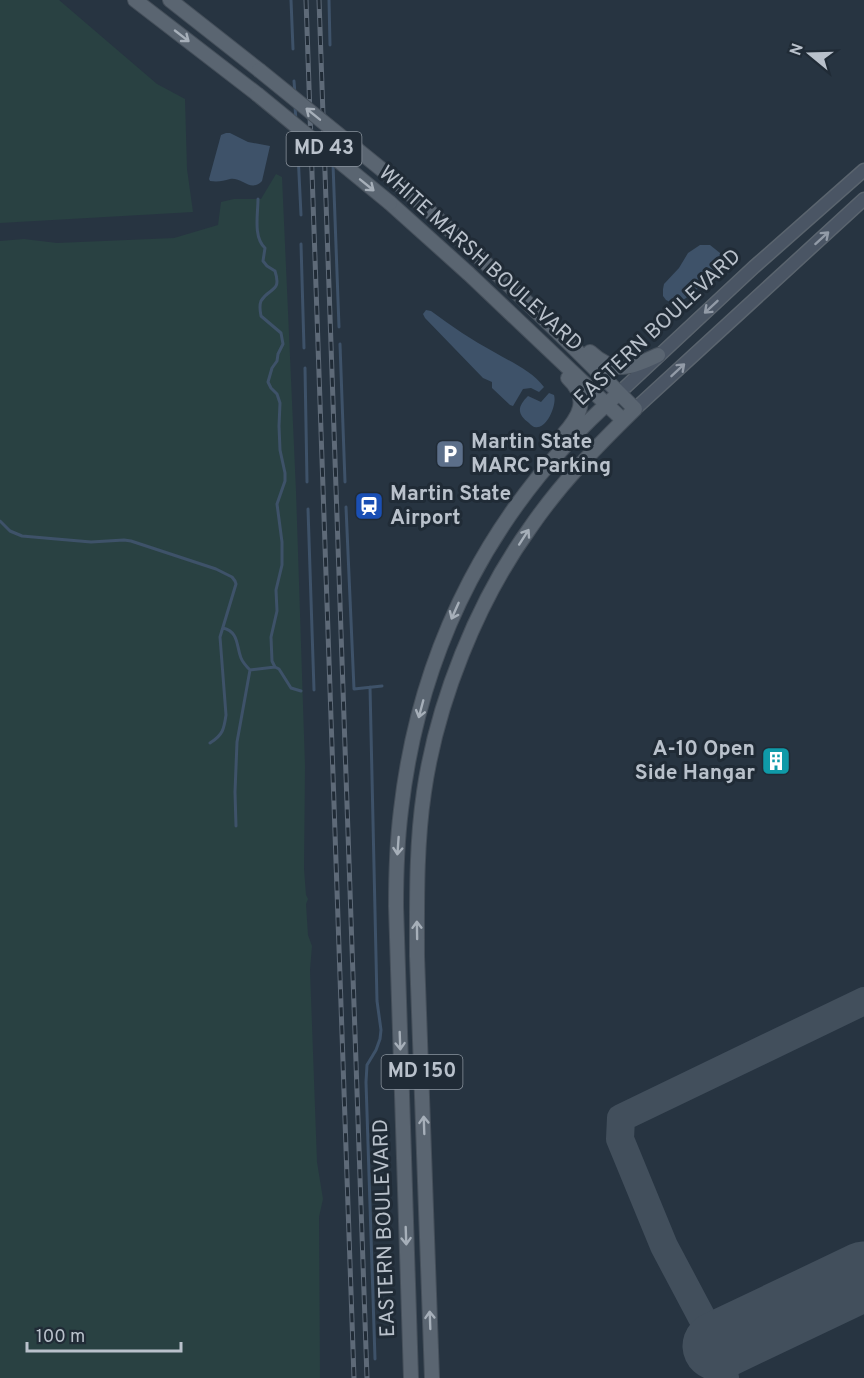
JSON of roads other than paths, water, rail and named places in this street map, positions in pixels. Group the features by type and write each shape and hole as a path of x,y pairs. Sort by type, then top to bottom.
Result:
{"main road":[{"name":"WHITE MARSH BOULEVARD","path":"135,0 257,94 390,203 508,310 623,420"},
{"name":"WHITE MARSH BOULEVARD","path":"170,0 391,177 480,258 635,409"},
{"name":"EASTERN BOULEVARD","path":"411,1378 396,906 398,840 404,788 410,752 430,676 455,610 475,570 529,487 549,463 575,434 658,355 864,170"},
{"name":"EASTERN BOULEVARD","path":"432,1378 417,956 417,892 420,819 429,766 456,669 497,580 529,528 588,455 623,420 864,199"},
{"path":"508,310 513,327 574,384 580,394 578,411 570,427 553,445 549,463"},
{"path":"549,324 567,330 599,360 608,365 624,368 658,355"}],"water":[{"path":"226,133 248,142 270,146 262,181 258,184 250,185 234,179 210,181 221,135"},
{"path":"700,245 710,245 720,253 721,267 678,304 666,300 663,296 664,284 679,268 688,253"},
{"path":"426,310 521,367 544,387 539,392 531,388 523,389 513,406 510,405 492,388 492,382 483,378 425,318 423,314"},
{"path":"549,393 554,395 555,399 551,414 542,426 533,427 525,420 520,407 528,396 541,402"}],"waterway":[{"path":"291,0 293,49"},
{"path":"329,0 330,45"},
{"path":"294,81 295,94"},
{"path":"295,106 296,121"},
{"path":"297,133 301,215"},
{"path":"332,137 333,151"},
{"path":"333,164 339,327"},
{"path":"258,199 258,232 265,248 263,261 275,271 277,278 274,289 261,301 260,312 261,316 281,333 283,344 268,382 277,394 280,403 280,450 285,473 285,481 277,504 282,542 282,565 276,590 277,611 271,637 272,661 291,688 301,691"},
{"path":"301,244 304,348"},
{"path":"340,344 345,482"},
{"path":"305,368 307,482"},
{"path":"346,507 354,689 382,686"},
{"path":"308,509 314,690"},
{"path":"0,521 10,531 22,536 91,542 131,541 216,569 232,577 236,584 220,637 226,715 222,731 210,743"},
{"path":"223,628 234,636 242,660 250,670 275,667"},
{"path":"236,826 237,742 250,670"},
{"path":"370,687 377,1001 381,1030 376,1050 367,1065 366,1082 375,1359"}],"railway":[{"path":"306,0 354,1378"},
{"path":"319,0 367,1378"}],"place":[{"name":"Martin State MARC Parking","path":"450,454"},
{"name":"Martin State Airport","path":"369,506"},
{"name":"A-10 Open Side Hangar","path":"776,761"}]}
